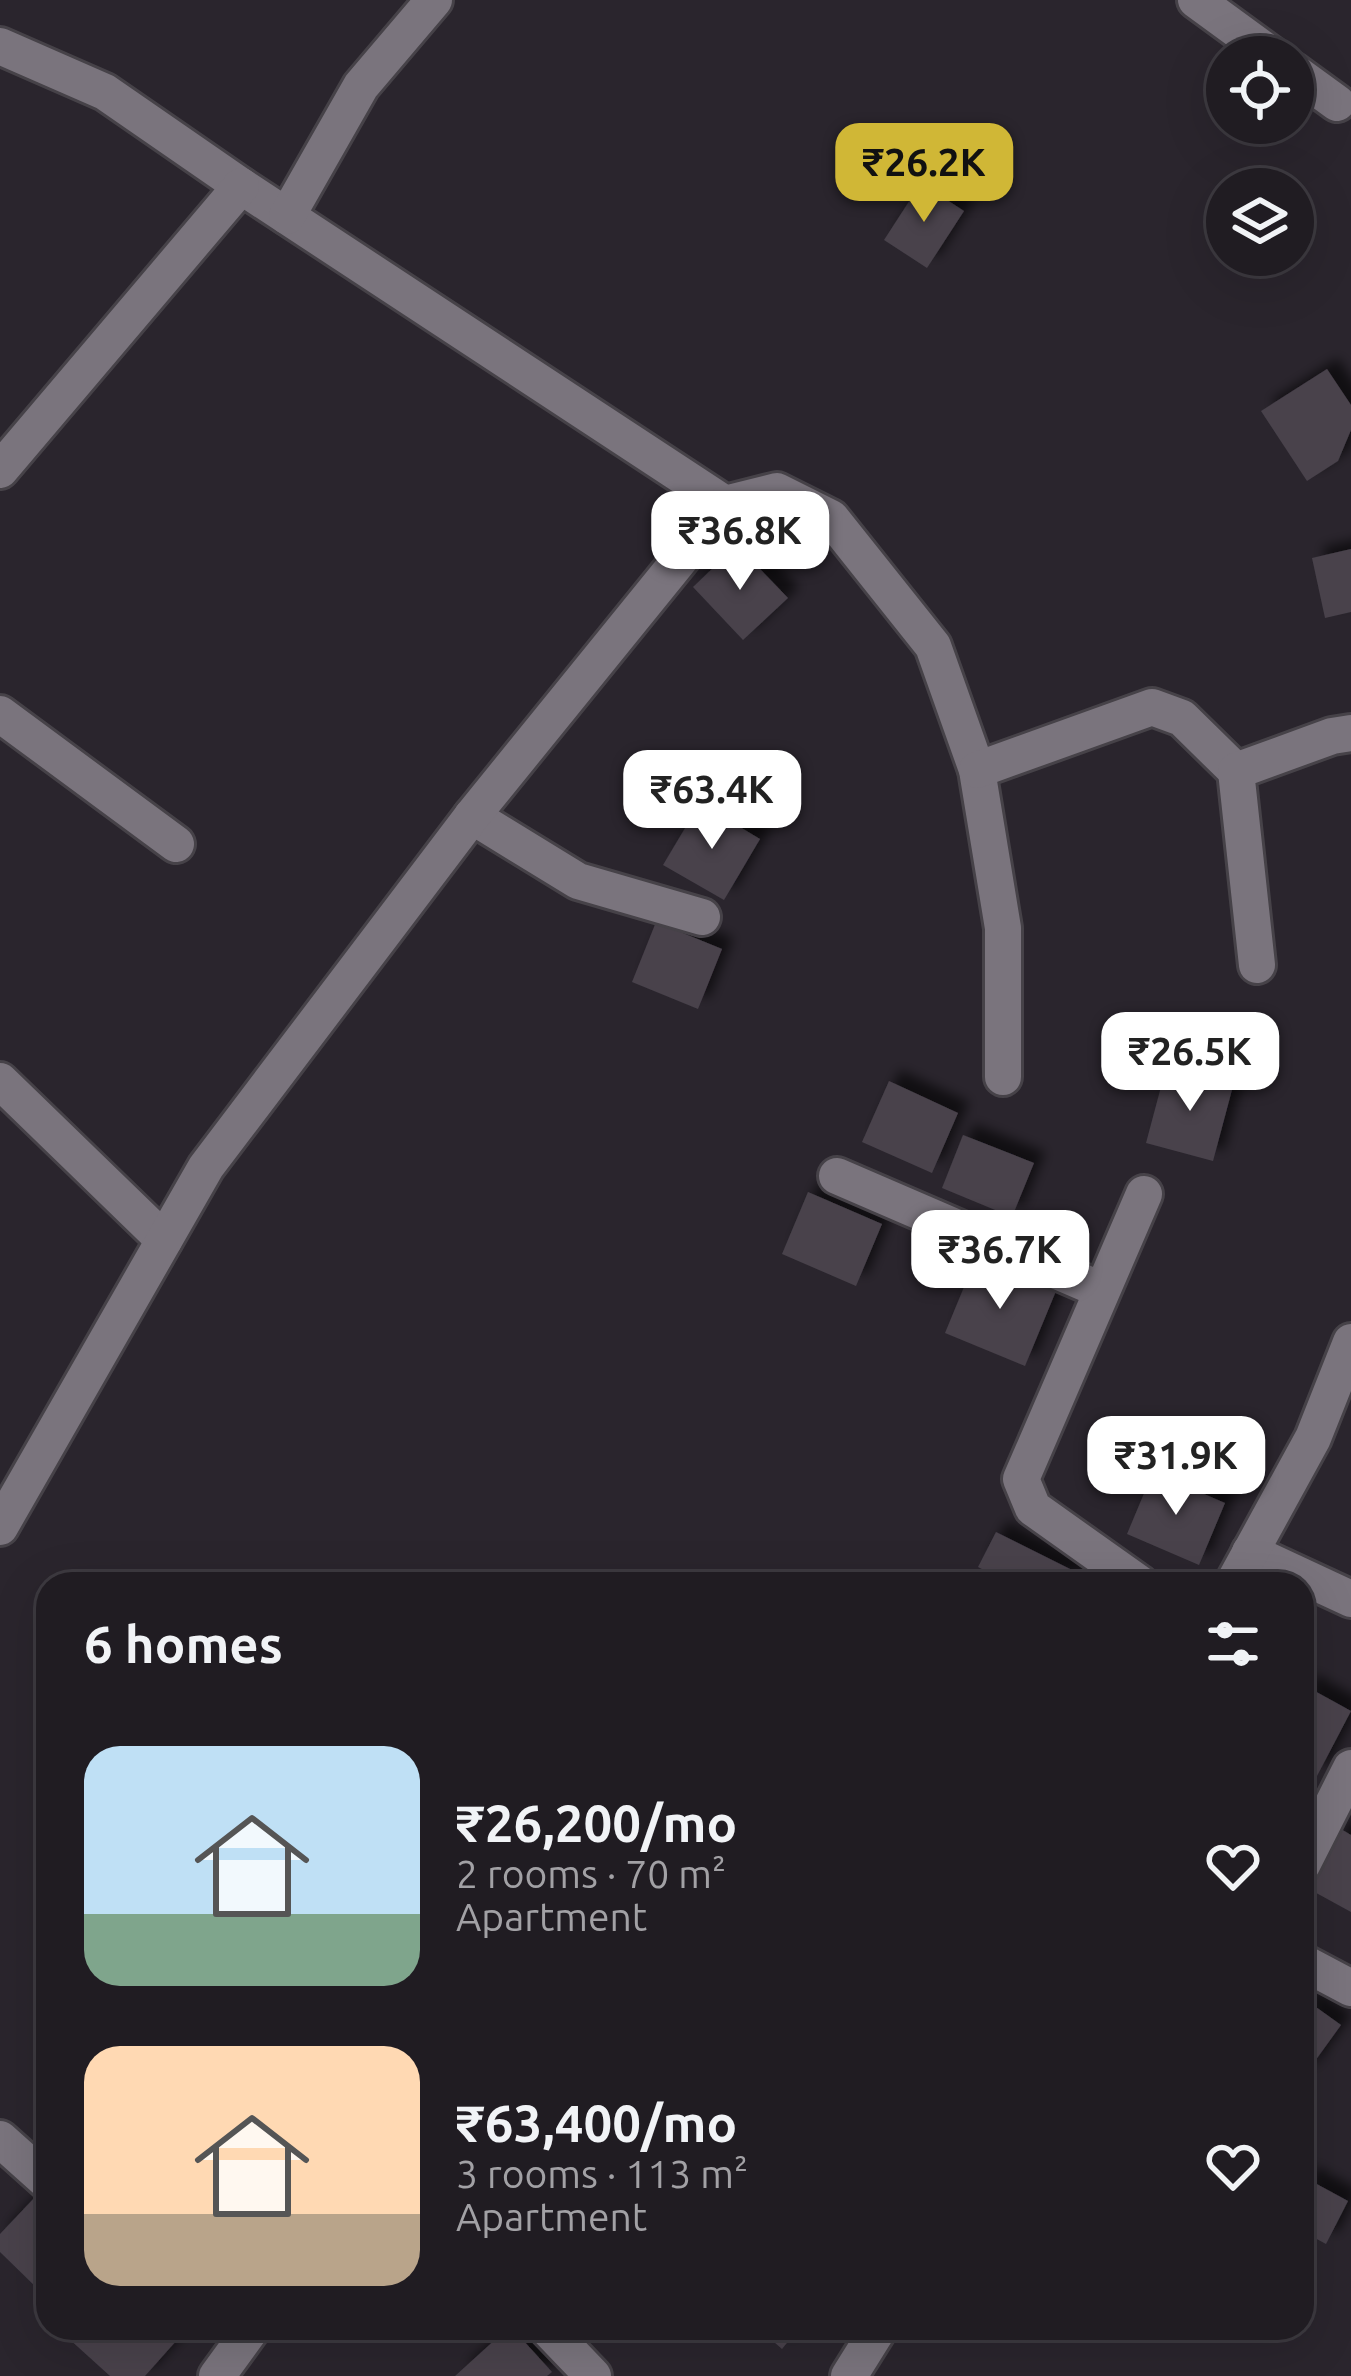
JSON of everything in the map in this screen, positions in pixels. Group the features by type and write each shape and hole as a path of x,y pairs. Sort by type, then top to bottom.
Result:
{"street":[{"path":"287,216 362,86 434,0"},
{"path":"1196,0 1245,36"},
{"path":"0,46 105,92 725,504"},
{"path":"1314,87 1337,104"},
{"path":"0,470 242,186"},
{"path":"0,1527 206,1167 472,816 725,504 777,491 831,518 933,646 977,770 1003,928 1003,1077"},
{"path":"977,770 1152,707 1182,718 1236,771 1257,965"},
{"path":"0,714 176,844"},
{"path":"1236,771 1351,733"},
{"path":"472,816 578,881 702,917"},
{"path":"0,1081 164,1240"},
{"path":"837,1176 1101,1290"},
{"path":"1123,1572 1033,1508 1021,1479 1144,1194"},
{"path":"1241,1568 1313,1438 1351,1342"},
{"path":"1314,1589 1351,1599"},
{"path":"1314,1841 1351,1768"},
{"path":"1314,1969 1351,1988"},
{"path":"0,2139 36,2171"},
{"path":"558,2340 593,2376"},
{"path":"849,2376 872,2340"}],"building":[{"path":"921,183 964,211 927,268 884,240"},
{"path":"1327,369 1351,405 1351,430 1338,461 1307,481 1261,411"},
{"path":"737,545 788,598 743,640 693,587"},
{"path":"1351,549 1351,612 1325,618 1312,558"},
{"path":"700,803 760,839 724,900 663,865"},
{"path":"656,922 722,949 698,1009 632,982"},
{"path":"1166,1068 1233,1086 1213,1161 1146,1143"},
{"path":"889,1081 958,1113 932,1173 862,1142"},
{"path":"963,1135 1034,1163 1012,1217 942,1188"},
{"path":"808,1192 882,1224 856,1286 782,1254"},
{"path":"976,1258 1056,1291 1025,1366 945,1333"},
{"path":"1153,1472 1225,1503 1199,1565 1127,1534"},
{"path":"996,1532 1076,1572 988,1572 978,1567"},
{"path":"1314,1691 1351,1711 1314,1774"},
{"path":"1341,1829 1351,1835 1351,1912 1314,1892 1314,1880"},
{"path":"1314,2006 1341,2025 1314,2062"},
{"path":"1314,2183 1348,2201 1326,2244 1314,2238"},
{"path":"36,2196 36,2287 0,2252 0,2234"},
{"path":"70,2340 177,2340 145,2376 110,2376"},
{"path":"495,2340 523,2340 552,2372 547,2376 455,2376"}]}
